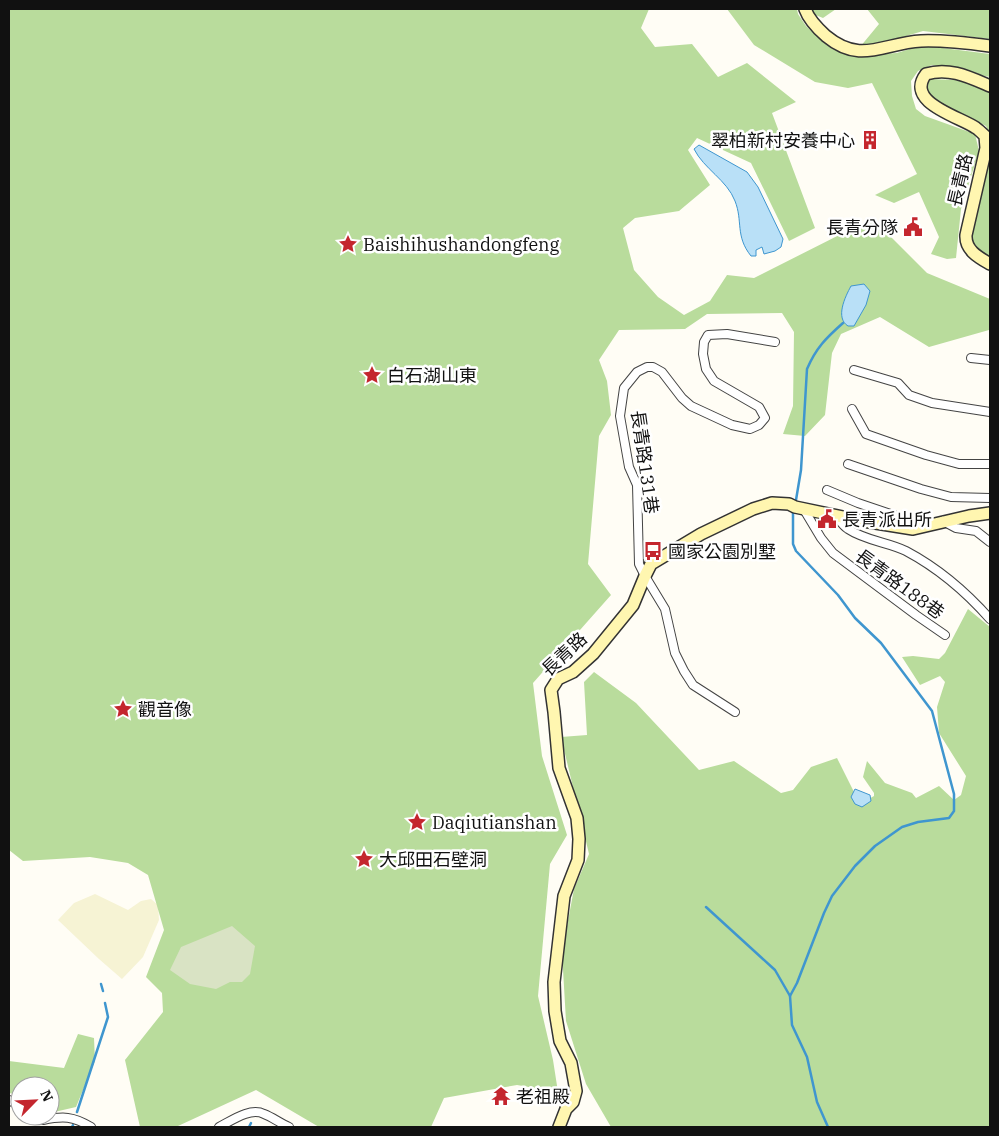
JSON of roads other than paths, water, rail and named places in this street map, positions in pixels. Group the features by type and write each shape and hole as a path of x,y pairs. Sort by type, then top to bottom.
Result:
{"street":[{"path":"805,9 817,28 832,41 852,50 866,52 906,42 938,40 990,46"},
{"name":"長青路","path":"990,86 963,75 943,71 926,74 921,84 922,92 934,105 946,114 976,127 985,136 986,148 966,234 966,242 976,256 990,264"},
{"name":"長青路131巷","path":"736,712 693,686 675,653 665,609 640,564 637,485 629,467 620,416 624,388 637,372 647,367 653,367 662,372 682,398 692,406 732,425 750,429 759,425 765,418 759,407 714,381 706,369 703,354 704,342 708,335 727,334 775,342"},
{"path":"971,358 990,360"},
{"path":"854,370 898,383 909,395 932,403 990,412"},
{"path":"852,409 866,434 926,455 959,464 990,464"},
{"path":"848,464 921,489 951,497 990,498"},
{"path":"827,490 858,503 923,525"},
{"name":"長青路","path":"559,1127 566,1109 573,1102 576,1091 571,1063 560,1041 555,1012 554,982 564,896 578,860 579,839 577,818 559,768 551,690 558,679 573,672 593,654 633,605 652,564 701,534 753,509 772,502 789,504 835,516 913,529 923,525 990,514"},
{"name":"長青路188巷","path":"803,508 821,538 833,553 945,635"},
{"path":"835,516 847,529 904,550 922,560 967,595 990,619"},
{"path":"944,521 956,528 976,531 990,542"},
{"path":"219,1127 250,1112 263,1113 288,1127"},
{"path":"60,1117 79,1119 91,1127"}],"water":[{"path":"699,145 747,172 758,187 783,239 781,247 764,254 762,247 756,250 756,256 751,256 743,242 735,201 727,187 698,156 694,149"},
{"path":"864,284 870,291 866,305 854,326 848,326 842,318 844,301 851,286"},
{"path":"855,789 870,795 871,801 862,807 855,804 851,797"}],"waterway":[{"path":"796,500 801,470 807,369 822,344 843,323"},
{"path":"793,513 793,544 796,551 838,595 855,618 881,643 932,711 954,794 954,811 949,818 918,822 902,827 875,846 855,866 832,896 790,996 792,1025 807,1057 817,1102 828,1127"},
{"path":"706,907 775,970 790,996"},
{"path":"101,984 103,991"},
{"path":"77,1112 108,1017 105,1003"},
{"path":"249,1127 251,1123"}],"place":[{"name":"翠柏新村安養中心","path":"870,140"},
{"name":"長青分隊","path":"913,227"},
{"name":"Baishihushandongfeng","path":"348,244"},
{"name":"白石湖山東","path":"372,375"},
{"name":"長青派出所","path":"827,519"},
{"name":"國家公園別墅","path":"653,551"},
{"name":"觀音像","path":"123,709"},
{"name":"Daqiutianshan","path":"417,822"},
{"name":"大邱田石壁洞","path":"364,859"},
{"name":"老祖殿","path":"501,1096"}]}
